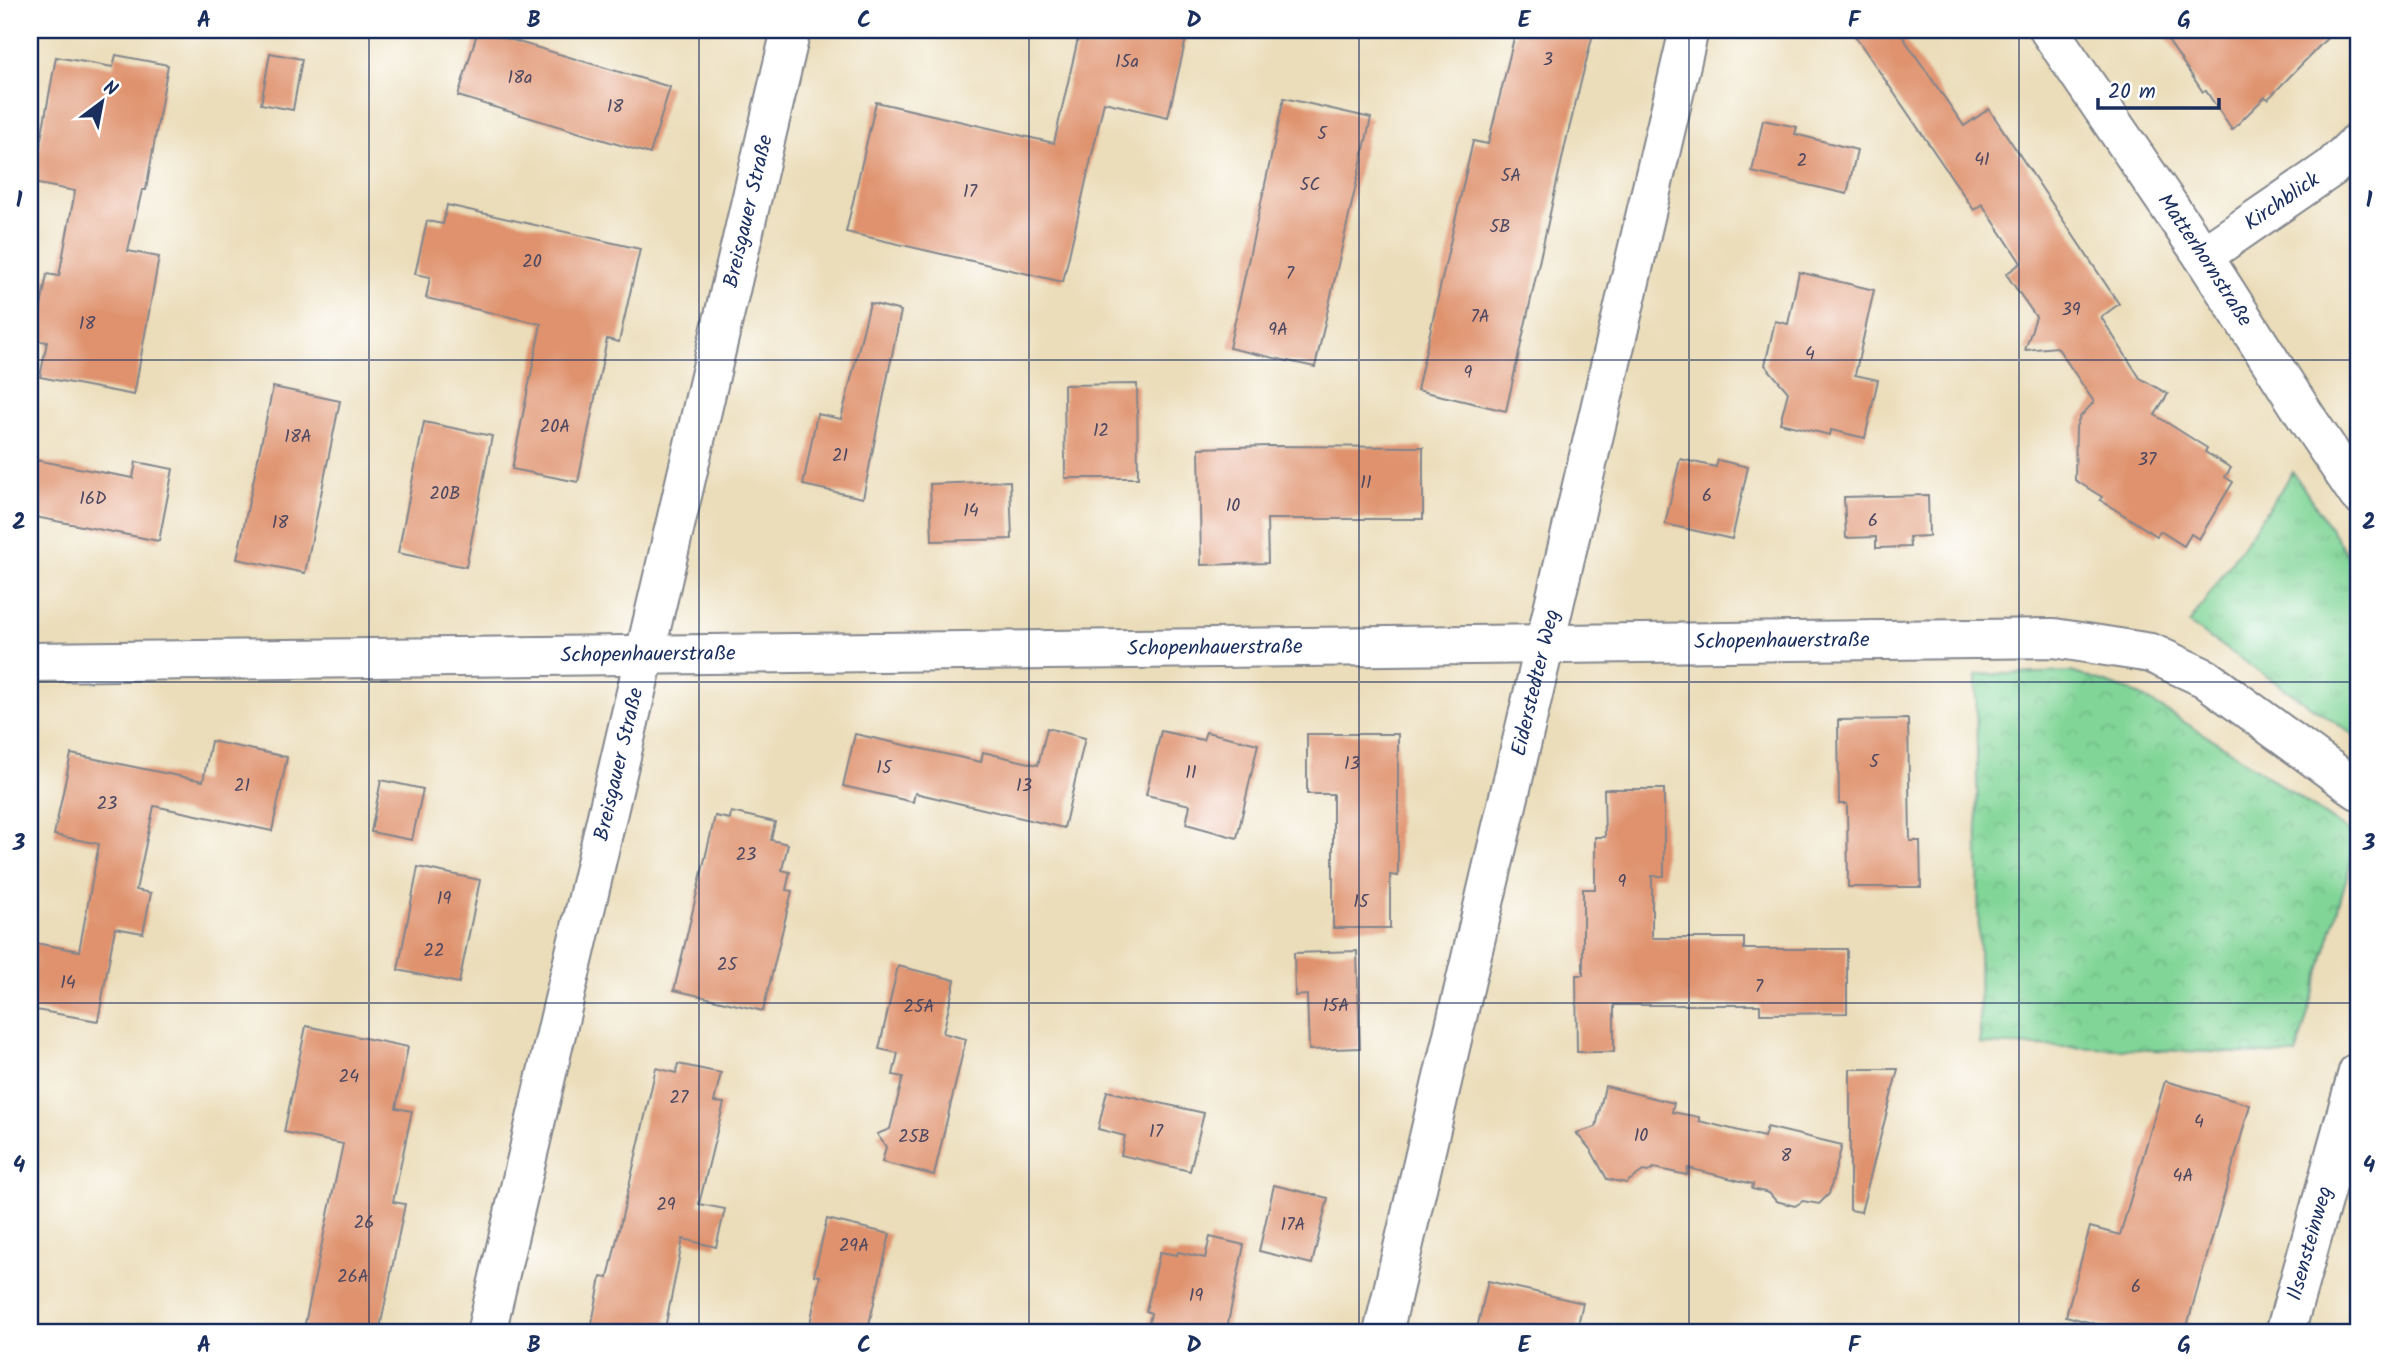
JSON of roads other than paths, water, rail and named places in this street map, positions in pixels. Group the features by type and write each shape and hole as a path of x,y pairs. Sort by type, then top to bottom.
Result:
{"street":[{"name":"Breisgauer Straße","path":"486,1333 791,30"},
{"name":"Eiderstedter Weg","path":"1384,1333 1689,30"},
{"name":"Matterhornstraße","path":"2049,30 2203,256 2358,494"},
{"name":"Kirchblick","path":"2203,256 2331,168 2358,142"},
{"name":"Schopenhauerstraße","path":"30,662 2054,638 2151,653 2205,678 2358,790"},
{"name":"Ilsensteinweg","path":"2285,1333 2358,1072"}]}
